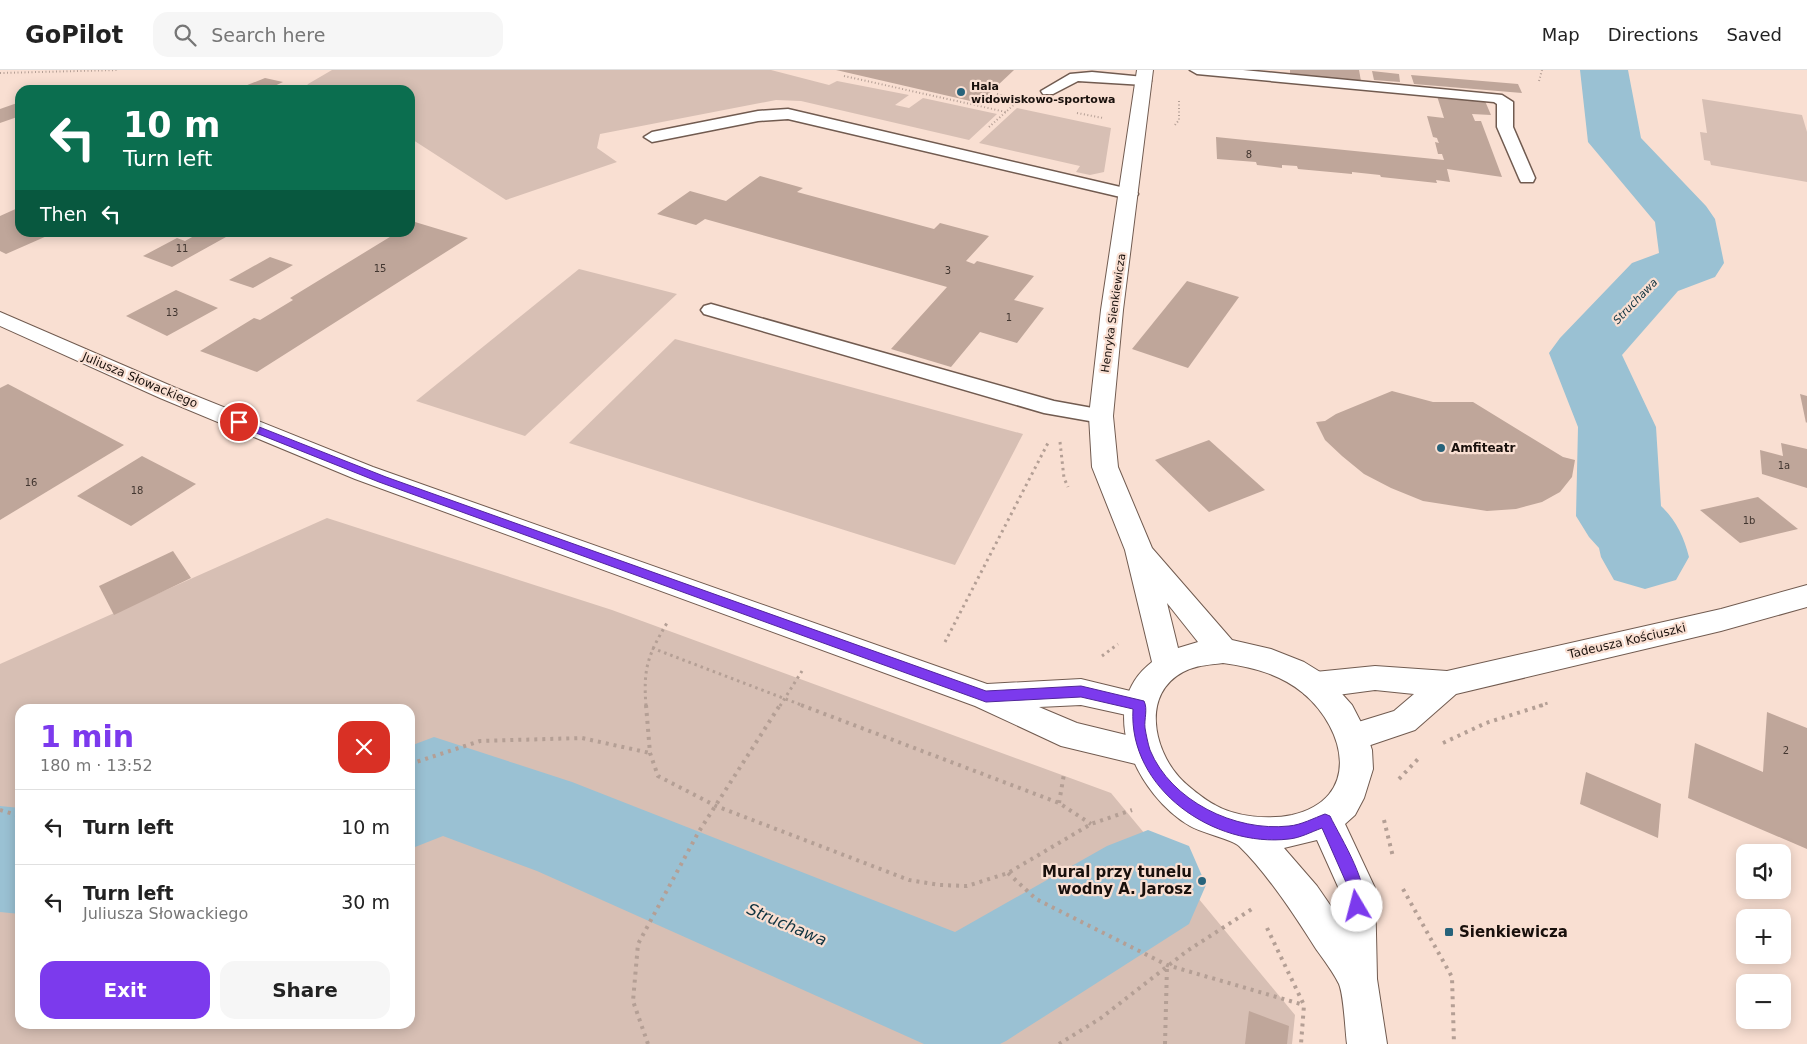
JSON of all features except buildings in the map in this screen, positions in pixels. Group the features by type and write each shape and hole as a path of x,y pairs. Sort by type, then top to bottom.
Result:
{"street":[{"name":"Henryka Sienkiewicza","path":"1145,75 1109,328 1100,416 1104,467 1139,550 1168,666"},
{"name":"Juliusza Słowackiego","path":"0,318 168,393 364,473 986,697 1072,736 1144,752"},
{"name":"Henryka Sienkiewicza","path":"1139,550 1223,651"},
{"name":"Tadeusza Kościuszki","path":"1315,685 1375,678 1447,684 1721,620 1807,596"},
{"path":"1223,651 1255,655 1286,666 1315,685 1338,709 1353,737 1357,761 1354,784 1343,804 1325,820 1290,832 1248,832 1202,815 1166,787 1144,752 1138,728 1140,705 1146,690 1155,677 1168,666 1193,655 1223,651"},
{"name":"Tadeusza Kościuszki","path":"1353,737 1404,721 1447,684"},
{"name":"Juliusza Słowackiego","path":"986,697 1081,692 1140,705"},
{"path":"1325,820 1357,888 1358,979 1367,1044"},
{"path":"1248,832 1304,898 1358,979"}],"lane":[{"path":"1197,70 1497,98 1505,102 1505,127 1527,178"},
{"path":"1048,92 1075,77 1092,73 1145,75"},
{"path":"652,137 758,116 788,114 1129,194"},
{"path":"711,310 1061,416 1100,416"}],"path":[{"path":"0,73 118,70"},
{"path":"1539,81 1542,70"},
{"path":"844,76 1006,112"},
{"path":"1167,129 1179,120 1180,94"},
{"path":"988,128 1019,99"},
{"path":"1075,112 1088,115"},
{"path":"1061,416 1060,453 1064,478 1070,492"},
{"path":"944,643 1061,416"},
{"path":"673,614 652,648 644,676 650,753 658,776 716,806 909,880 940,885 967,886 1008,873 1091,824 1138,808"},
{"path":"1094,660 1118,645 1118,636"},
{"path":"652,648 1059,803 1091,824"},
{"path":"648,1044 633,1001 638,944 698,833 806,664"},
{"path":"1433,748 1486,723 1560,698"},
{"path":"415,762 480,741 582,738 650,753"},
{"path":"1395,784 1424,752"},
{"path":"1059,803 1066,767"},
{"path":"0,810 15,814"},
{"path":"1386,812 1383,821 1394,864"},
{"path":"1008,873 1036,899 1167,965 1304,1005"},
{"path":"1399,881 1452,977 1454,1044"},
{"path":"1250,899 1260,914"},
{"path":"1059,1044 1072,1038 1101,1017 1167,965 1256,906"},
{"path":"1264,922 1304,1005 1301,1044"},
{"path":"1165,1044 1167,965"}],"shaded area":[{"path":"332,70 771,70 829,85 837,81 909,95 895,105 909,108 923,98 997,114 969,140 801,101 776,100 600,134 597,148 617,162 506,200 415,141 415,85 308,84"},
{"path":"1702,99 1802,115 1807,132 1807,182 1711,165 1710,161 1704,160 1700,132 1707,133"},
{"path":"1017,108 1111,128 1104,172 1090,175 1076,172 1080,166 979,143"},
{"path":"579,269 677,294 525,436 416,401"},
{"path":"675,339 1023,434 955,565 569,443"},
{"path":"327,518 612,610 1111,793 1295,1015 1292,1044 0,1044 0,664"}],"waterway":[{"name":"Struchawa","path":"1604,70 1615,142 1685,219 1692,263 1655,277 1585,353 1617,427 1619,516 1640,537 1645,557"},
{"name":"Struchawa","path":"415,797 434,785 572,833 962,997 1148,885"},
{"name":"Struchawa","path":"0,859 15,860"}],"place":[{"name":"Hala widowiskowo-sportowa","path":"961,92"},
{"name":"Amfiteatr","path":"1441,448"},
{"name":"Mural przy tunelu wodny A. Jarosz","path":"1202,881"},
{"name":"Sienkiewicza","path":"1449,932"}],"route":[{"path":"239,422 382,480 986,697 1081,692 1140,705 1138,728 1144,752 1166,787 1202,815 1248,832 1290,832 1325,820 1357,888 1357,906"}]}
